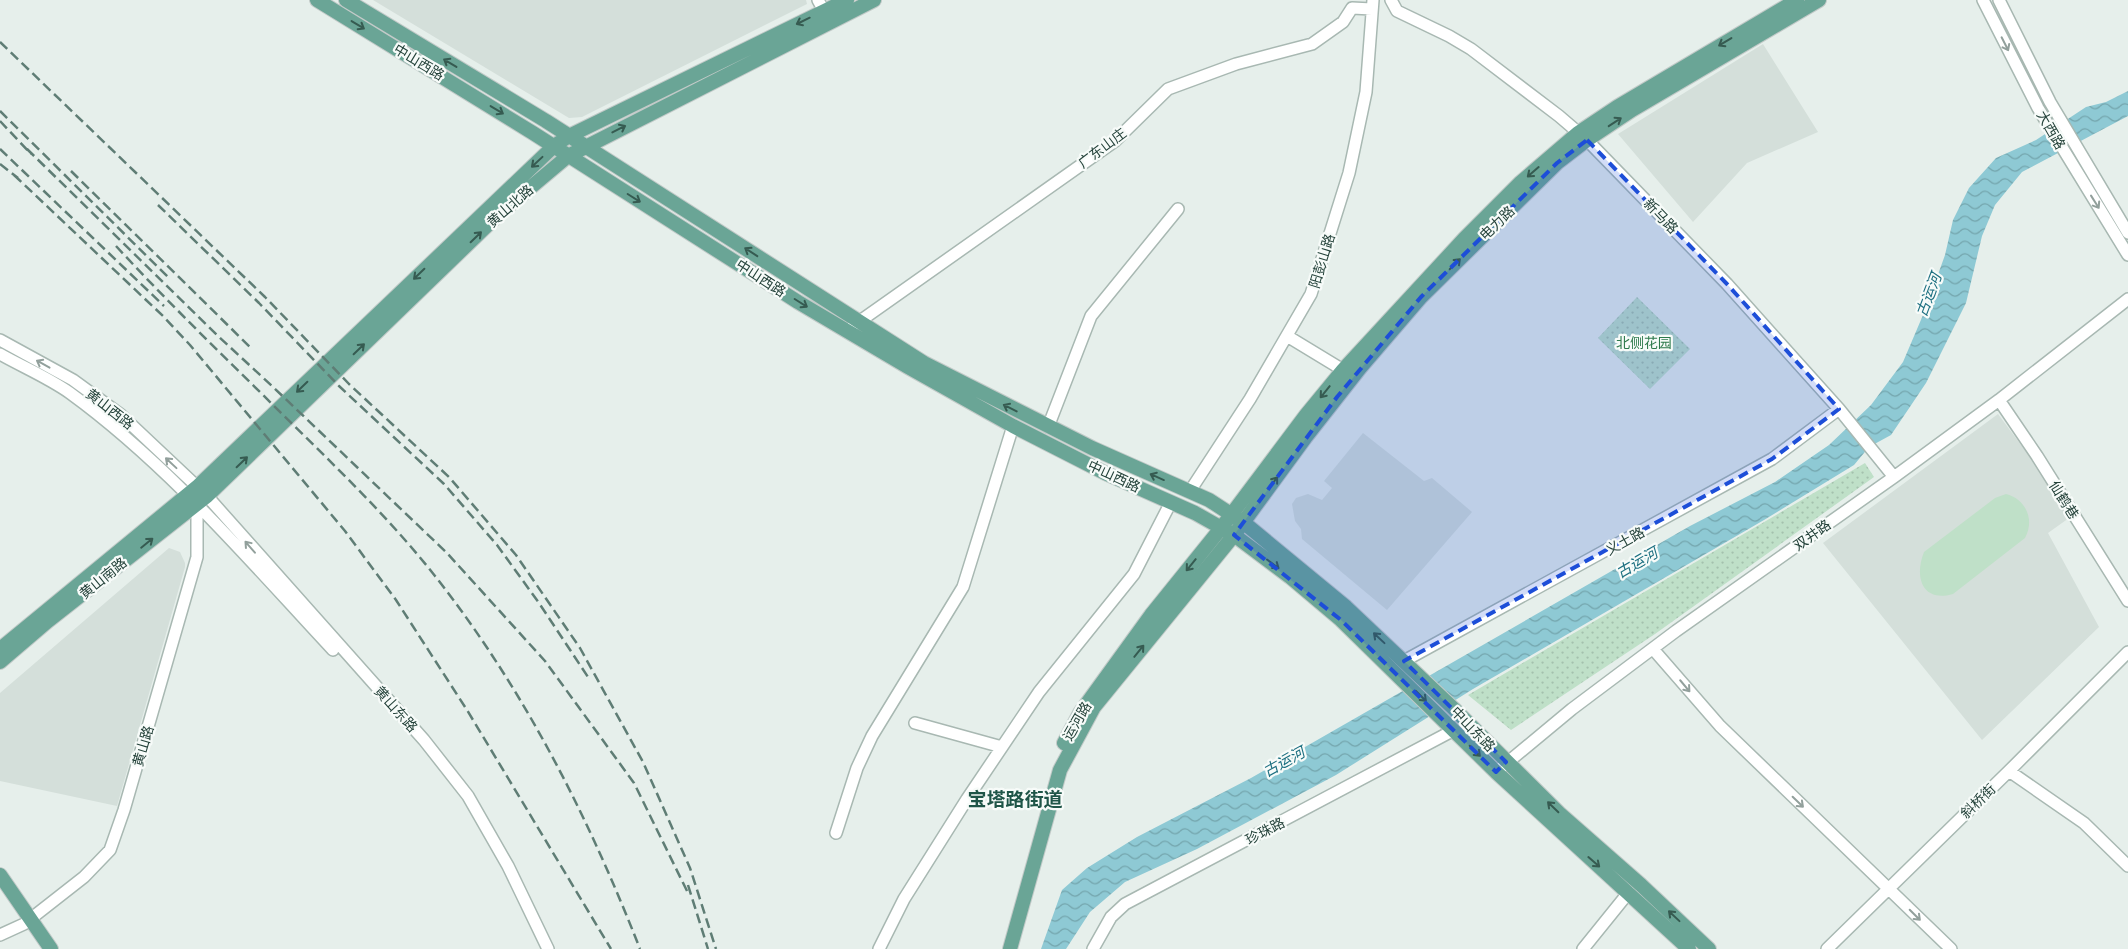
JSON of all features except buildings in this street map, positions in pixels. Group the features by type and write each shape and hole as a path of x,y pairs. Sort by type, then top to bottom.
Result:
{"main road":[{"name":"中山西路","path":"317,0 554,146 847,331 962,399 1105,473 1222,527"},
{"name":"中山西路","path":"346,0 585,146 924,363 1048,427 1190,492 1238,518"},
{"name":"黄山北路","path":"197,495 500,213 568,156 847,0"},
{"name":"黄山北路","path":"197,495 554,146 569,136 828,10 874,0"},
{"name":"电力路","path":"1238,518 1306,415 1343,370 1464,239 1521,182 1617,107 1797,0"},
{"name":"电力路","path":"1238,518 1348,382 1421,297 1582,136 1632,110 1818,0"},
{"name":"黄山南路","path":"0,649 197,495"},
{"name":"黄山南路","path":"0,662 197,495"},
{"name":"运河路","path":"1000,949 1054,764 1080,713 1151,615 1222,527 1238,518"},
{"name":"运河路","path":"1010,949 1060,770 1094,706 1234,535 1238,518"},
{"name":"中山东路","path":"1238,518 1346,607 1454,709 1501,767 1689,949"},
{"name":"中山东路","path":"1222,527 1290,577 1342,620 1454,730 1559,813 1710,949"},
{"path":"0,875 42,949"},
{"path":"0,888 52,949"}],"street":[{"name":"新马路","path":"1391,0 1397,11 1449,36 1470,49 1559,116 1582,136 1727,284 1839,409 1894,477"},
{"name":"大西路","path":"1983,0 2038,108 2128,255"},
{"name":"大西路","path":"1999,0 2050,102 2128,233"},
{"name":"广东山庄","path":"847,331 1115,141 1168,89 1236,64 1312,44 1343,22 1352,8 1372,4"},
{"name":"阳彭山路","path":"1190,492 1250,399 1311,294 1349,173 1366,92 1372,4"},
{"path":"1048,427 1091,316 1178,209"},
{"name":"双井路","path":"1501,767 1654,648 1999,400 2128,299"},
{"path":"1287,336 1343,370"},
{"name":"黄山西路","path":"0,340 73,380 121,415 197,495"},
{"name":"黄山西路","path":"1,356 68,392 197,495"},
{"name":"仙鹤巷","path":"1999,400 2037,456 2128,600"},
{"name":"义土路","path":"1409,666 1529,594 1772,459 1839,409"},
{"path":"836,832 857,768 872,736 964,587 1013,426"},
{"name":"黄山路","path":"0,935 27,921 84,877 110,850 124,810 197,558 197,495"},
{"name":"黄山东路","path":"197,495 419,744 461,797 505,873 540,949"},
{"name":"黄山东路","path":"197,495 424,740 468,796 508,866 548,949"},
{"path":"879,949 904,899 1039,692 1134,574 1171,502"},
{"path":"1654,648 1720,726 1950,949"},
{"name":"斜桥街","path":"1827,949 2128,652"},
{"path":"916,723 1002,747"},
{"name":"珍珠路","path":"1093,949 1111,917 1125,904 1454,730"},
{"path":"2009,771 2084,823 2128,866"},
{"path":"1583,949 1629,892"}],"highlighted area":[{"path":"1587,140 1727,284 1839,409 1772,459 1404,661 1506,762 1496,772 1341,620 1234,535 1337,397 1421,297 1557,163"}],"shaded area":[{"path":"373,0 806,0 807,4 582,117 569,118"},
{"path":"1763,44 1818,132 1747,163 1693,222 1618,134"},
{"path":"1998,414 2033,461 2069,518 2048,533 2099,627 1982,740 1823,543"},
{"path":"1363,433 1424,481 1432,478 1472,512 1387,610 1302,539 1301,529 1295,521 1292,504 1296,498 1308,494 1322,500 1332,488 1324,481"},
{"path":"169,548 180,552 185,567 117,806 0,781 0,693"}],"green space":[{"name":"北侧花园","path":"1637,297 1690,349 1650,389 1598,338"},
{"path":"1865,463 1874,477 1655,634 1511,730 1468,695"},
{"path":"2006,494 2019,500 2027,511 2029,524 2025,538 1953,594 1942,596 1934,595 1928,591 1923,586 1920,570 1924,552 1995,498"}],"water":[{"name":"古运河","path":"2128,91 2128,116 2022,172 1995,205 1982,236 1966,303 1926,383 1891,435 1869,447 1854,465 1764,520 1473,689 1336,775 1197,849 1125,882 1090,912 1066,949 1041,949 1062,890 1087,868 1137,837 1251,778 1690,526 1775,482 1829,445 1871,405 1903,362 1926,308 1945,255 1953,220 1969,188 1996,158 2036,140 2086,107 2106,102"}],"railway":[{"path":"0,42 265,297 349,384 449,477 516,555 580,648 643,762 690,868 716,949"},
{"path":"0,111 169,278"},
{"path":"0,121 31,154"},
{"path":"0,149 164,306"},
{"path":"27,149 218,336 447,553 545,661 634,783 688,893"},
{"path":"0,164 18,178"},
{"path":"71,171 251,348"},
{"path":"14,175 163,316 190,345 345,531 396,600 467,710 611,949"},
{"path":"158,205 259,303 339,386 444,484 497,545 539,603 590,680"},
{"path":"116,246 188,321 373,505 435,576 497,663 551,755 599,850 640,949"},
{"path":"688,885 708,949"}],"district":[{"name":"宝塔路街道","path":"1015,799"}]}
